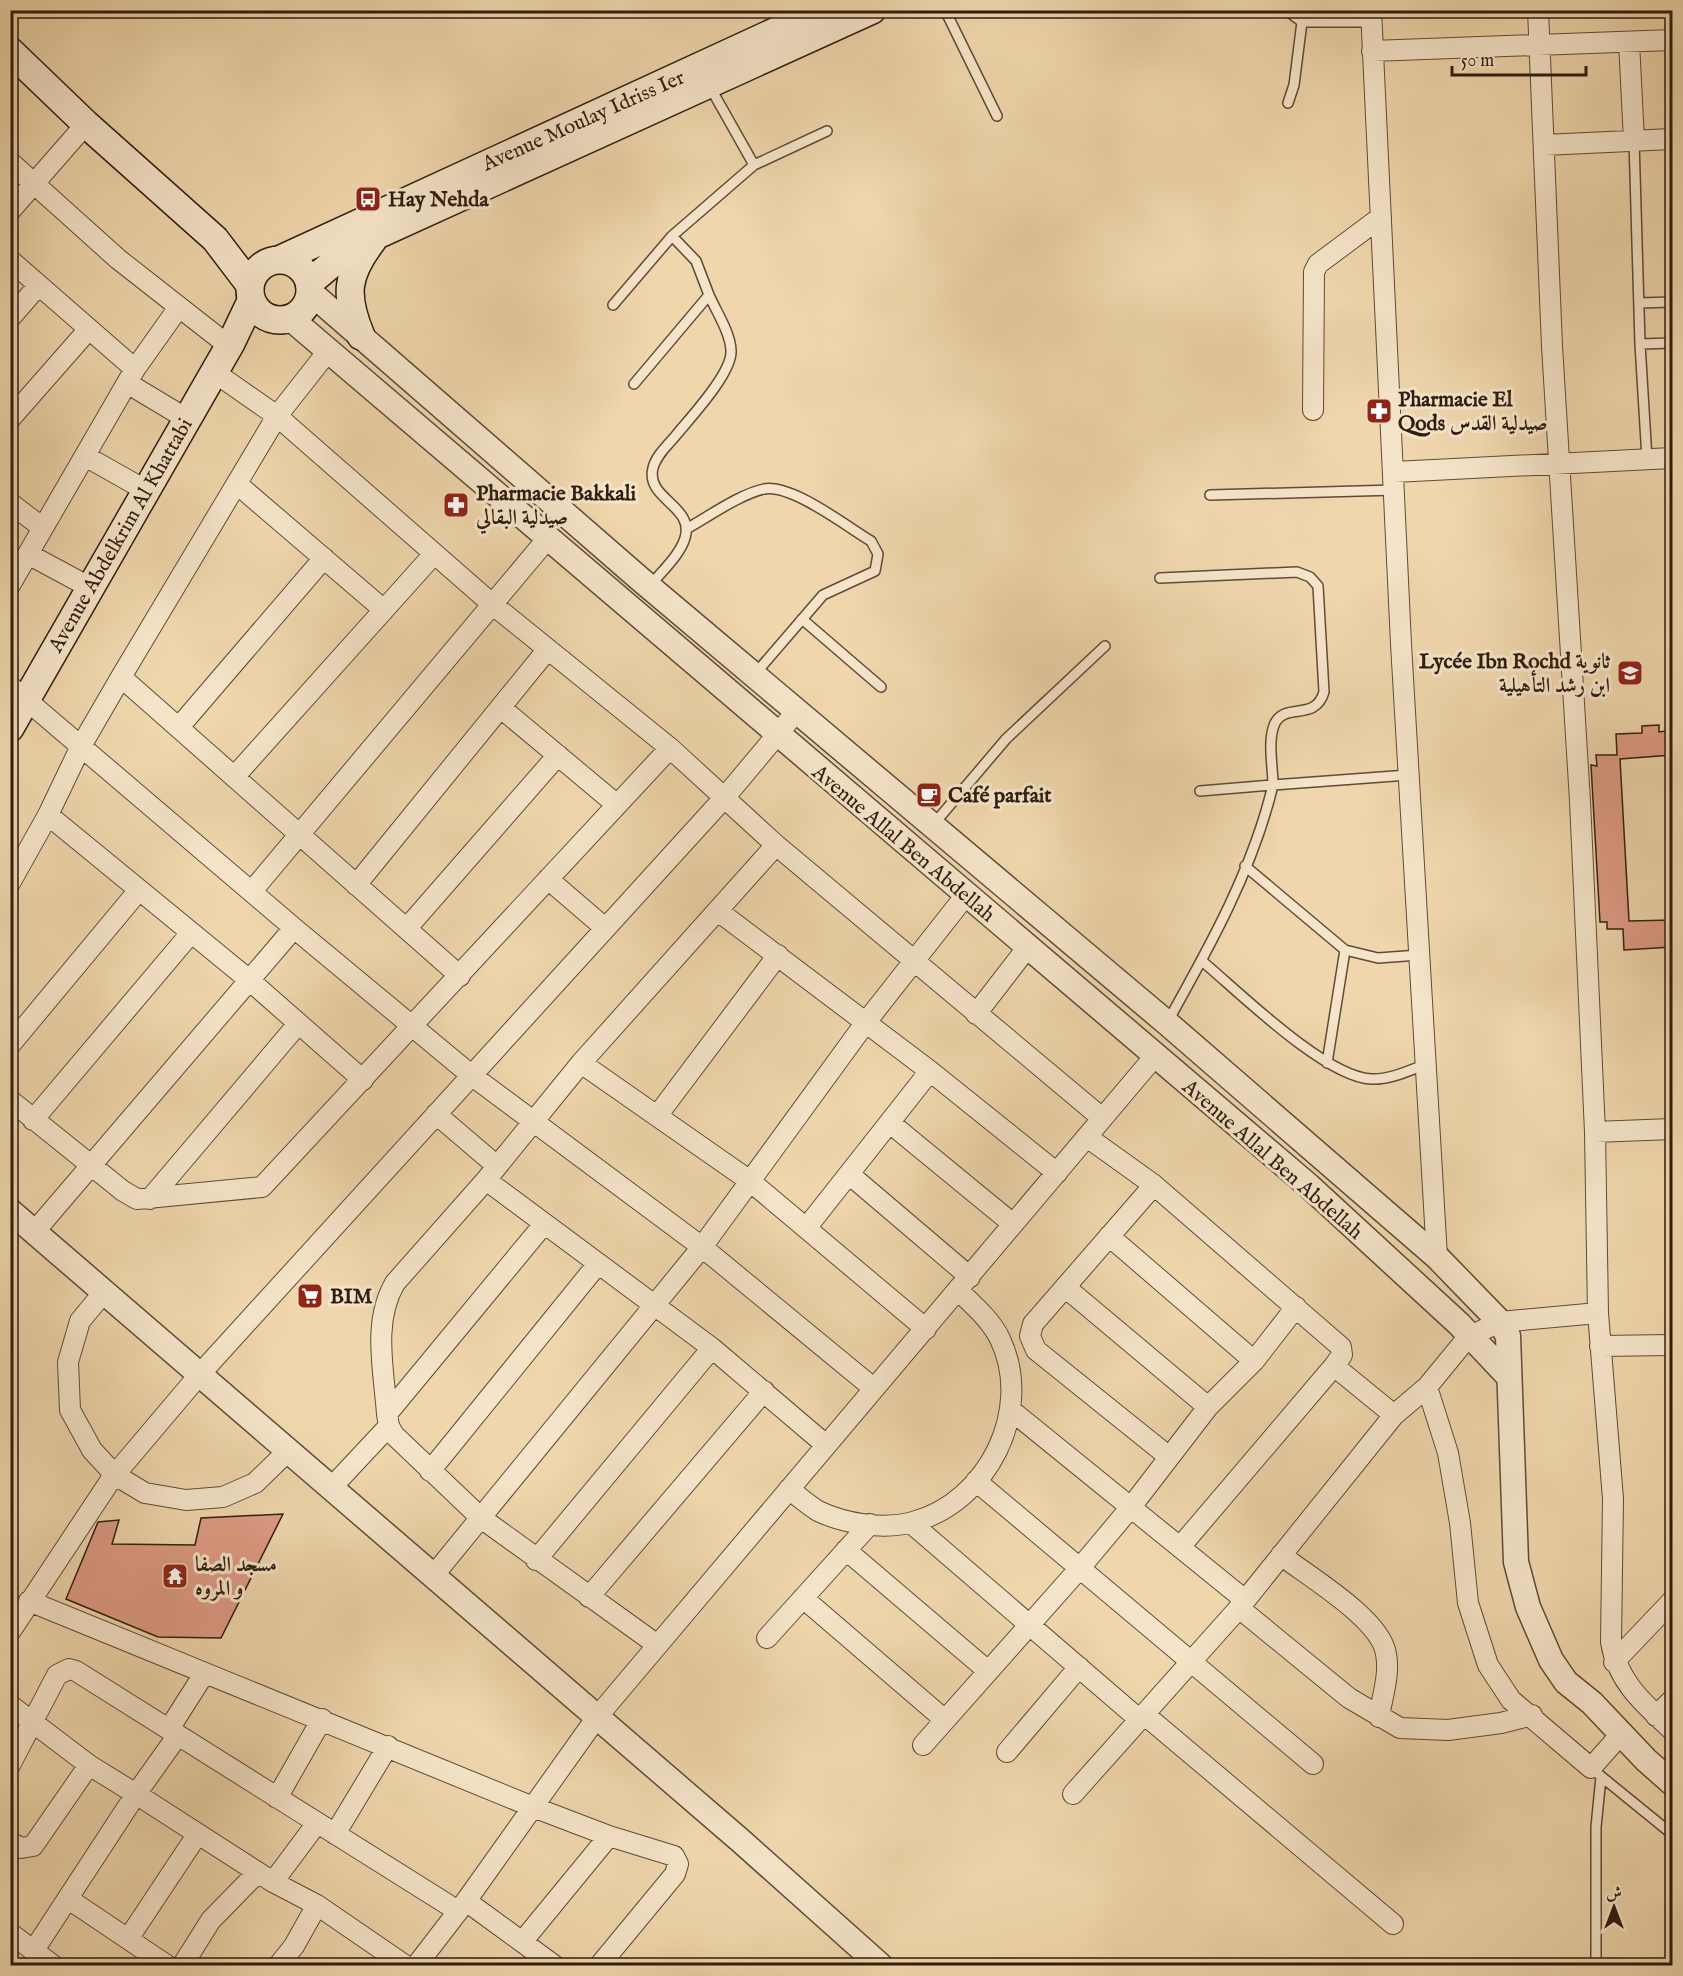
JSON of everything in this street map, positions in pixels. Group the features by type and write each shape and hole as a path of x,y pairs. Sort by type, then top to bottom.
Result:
{"main road":[{"name":"Avenue Moulay Idriss Ier","path":"272,261 822,10"},
{"name":"Avenue Moulay Idriss Ier","path":"309,287 340,257 375,236 872,10"},
{"path":"10,51 86,124 215,239 266,316 283,318"},
{"path":"361,336 351,306 349,285 359,258 375,236"},
{"path":"215,239 272,261 295,264 301,269 309,287 307,303 283,318 230,344"},
{"path":"251,293 255,272 272,261"},
{"name":"Avenue Abdelkrim Al Khattabi","path":"10,728 18,692 91,588 230,344 251,293"}],"street":[{"path":"1538,10 1552,346 1561,462 1595,1132 1598,1313 1613,1499 1610,1616 1614,1662 1624,1681 1672,1730"},
{"path":"1371,16 1408,775 1437,1257"},
{"path":"1372,51 1672,40"},
{"path":"1629,42 1634,140"},
{"path":"10,211 86,124"},
{"path":"1544,145 1672,139"},
{"path":"10,162 118,259 230,344"},
{"path":"1312,410 1314,272 1318,264 1381,217"},
{"path":"10,261 89,329 131,376 187,419"},
{"path":"10,318 38,286"},
{"name":"Avenue Allal Ben Abdellah","path":"309,287 361,336 649,587 1167,1023 1437,1257 1500,1322 1508,1336 1516,1562 1528,1607 1546,1651 1566,1682 1592,1703 1672,1783"},
{"path":"11,584 131,376 179,307"},
{"name":"Avenue Allal Ben Abdellah","path":"283,318 329,350 1027,948 1309,1186 1458,1324 1509,1377"},
{"path":"10,419 89,329"},
{"path":"10,883 48,815 81,746 277,416 329,350"},
{"path":"214,372 277,416 492,604 670,748 776,844 1102,1118"},
{"path":"85,456 147,491"},
{"path":"1394,481 1561,462 1672,458"},
{"path":"237,484 384,610"},
{"path":"10,503 43,528"},
{"path":"252,891 548,538"},
{"path":"28,554 91,588"},
{"path":"234,777 434,554"},
{"path":"179,727 324,558"},
{"path":"356,885 548,649"},
{"path":"121,677 460,976"},
{"path":"18,692 294,928 471,1075 702,1247 872,1388"},
{"path":"501,708 615,804"},
{"path":"10,1632 115,1475 200,1374 724,797 796,712"},
{"path":"10,1100 130,1196 150,1199 262,1187 414,1026 615,804 670,748"},
{"path":"407,928 558,755"},
{"path":"48,815 248,980 363,1080"},
{"path":"656,1644 536,1560 481,1518 402,1445 388,1420 381,1330 387,1298 395,1283 491,1173 581,1064 776,844"},
{"path":"548,879 605,928"},
{"path":"10,1045 139,890"},
{"path":"433,1576 702,1247 866,1022 966,895"},
{"path":"718,911 930,1071 1057,1173"},
{"path":"35,1231 294,928"},
{"path":"33,1120 191,933"},
{"path":"976,1014 1027,948"},
{"path":"657,1116 778,955"},
{"path":"150,1199 298,1024"},
{"path":"416,1965 462,1906 597,1717 656,1644 872,1388 965,1284 1155,1056"},
{"path":"581,1064 750,1181 926,1329"},
{"path":"807,1227 930,1071"},
{"path":"436,1114 491,1173 544,1224 712,1348 826,1445"},
{"path":"890,1123 1013,1224"},
{"path":"1595,1132 1672,1129"},
{"path":"1087,1137 1154,1185 1339,1343 1342,1355 1180,1547"},
{"path":"789,1489 817,1510 843,1520 870,1524 911,1523 934,1514 976,1481 1003,1440 1012,1411 1012,1377 1000,1338 965,1284 849,1174"},
{"path":"1154,1185 1033,1324 1030,1336 1031,1343 1168,1456"},
{"path":"10,1211 881,1965"},
{"path":"331,1488 544,1224"},
{"path":"1109,1236 1254,1361"},
{"path":"430,1471 597,1265"},
{"path":"1065,1287 1208,1407"},
{"path":"105,1292 80,1321 68,1362 70,1410 92,1450 115,1475 145,1493 186,1500 223,1497 255,1483 288,1451"},
{"path":"923,1745 1079,1569 1131,1507 1208,1407 1254,1361 1296,1307"},
{"path":"1073,1794 1242,1604 1394,1415 1427,1388 1468,1336 1500,1322 1598,1313"},
{"path":"1600,1346 1672,1345"},
{"path":"536,1560 712,1348"},
{"path":"1334,1366 1394,1415"},
{"path":"1427,1388 1448,1453 1460,1523 1468,1603 1488,1665 1511,1700 1532,1715 1596,1772 1621,1734"},
{"path":"589,1597 764,1391"},
{"path":"1012,1411 1180,1547 1335,1688 1379,1717 1400,1728 1422,1731 1484,1726 1532,1715"},
{"path":"976,1481 1314,1764"},
{"path":"911,1523 1079,1667 1393,1924"},
{"path":"767,1638 870,1524"},
{"path":"846,1550 988,1671"},
{"path":"1281,1555 1360,1614 1377,1632 1386,1654 1387,1671 1379,1717"},
{"path":"803,1598 945,1720"},
{"path":"1614,1662 1672,1600"},
{"path":"30,1601 533,1807 609,1836 670,1853 678,1864 675,1874 599,1965"},
{"path":"1007,1752 1079,1667"},
{"path":"10,1765 34,1723 57,1675 69,1669 174,1732 335,1834 462,1906 555,1965"},
{"path":"10,1933 44,1960 70,1900 174,1732 204,1674"},
{"path":"1656,1716 1672,1700"},
{"path":"10,1705 89,1765 265,1878 317,1905 406,1965"},
{"path":"277,1798 322,1719"},
{"path":"335,1834 388,1746"},
{"path":"10,1842 21,1848 33,1846 89,1765"},
{"path":"182,1965 211,1920 265,1878 317,1823"},
{"path":"128,1939 197,1835"},
{"path":"522,1942 609,1836"},
{"path":"70,1900 168,1965"},
{"path":"278,1965 294,1946 317,1905"}],"lane":[{"path":"945,10 997,116"},
{"path":"1286,10 1302,22 1371,16"},
{"path":"1288,103 1294,85 1302,22"},
{"path":"709,85 754,165"},
{"path":"613,305 672,236 754,165 827,131"},
{"path":"1634,140 1640,344 1647,459"},
{"path":"649,587 679,548 686,529 681,514 656,489 652,469 656,460 699,408 729,363 730,344 696,261 672,236"},
{"path":"634,384 710,295"},
{"path":"1639,303 1672,302"},
{"path":"1640,344 1672,343"},
{"path":"1210,495 1394,481"},
{"path":"686,529 749,495 765,489 777,489 793,494 871,541 878,554 875,571 824,596 754,676"},
{"path":"1160,578 1297,572 1315,580 1320,607 1324,692 1322,700 1312,709 1286,714 1276,722 1272,739 1273,785 1263,829 1202,961 1167,1023"},
{"path":"802,619 881,687"},
{"path":"932,826 1014,730 1105,646"},
{"path":"1200,791 1408,775"},
{"path":"1245,866 1345,950 1378,958 1419,955"},
{"path":"1327,1064 1345,950"},
{"path":"1202,961 1327,1064 1345,1073 1371,1079 1386,1078 1425,1065"},
{"path":"1596,1772 1672,1834"},
{"path":"1596,1772 1596,1965"}],"building":[{"path":"1659,725 1659,732 1672,730 1672,755 1620,759 1629,921 1672,920 1672,947 1624,950 1623,929 1607,929 1607,922 1600,922 1591,765 1597,766 1596,755 1617,755 1616,734 1642,733 1642,726"},
{"path":"283,1514 221,1638 158,1637 66,1599 98,1522 119,1520 112,1544 195,1545 201,1518"}],"place":[{"name":"Hay Nehda","path":"368,199"},
{"name":"Pharmacie El Qods صيدلية القدس","path":"1379,411"},
{"name":"Pharmacie Bakkali صيدلية البقالي","path":"456,505"},
{"name":"Lycée Ibn Rochd ثانوية ابن رشد التأهيلية","path":"1630,673"},
{"name":"Café parfait","path":"929,795"},
{"name":"BIM","path":"310,1296"},
{"name":"مسجد الصفا و المروه","path":"175,1576"}]}
